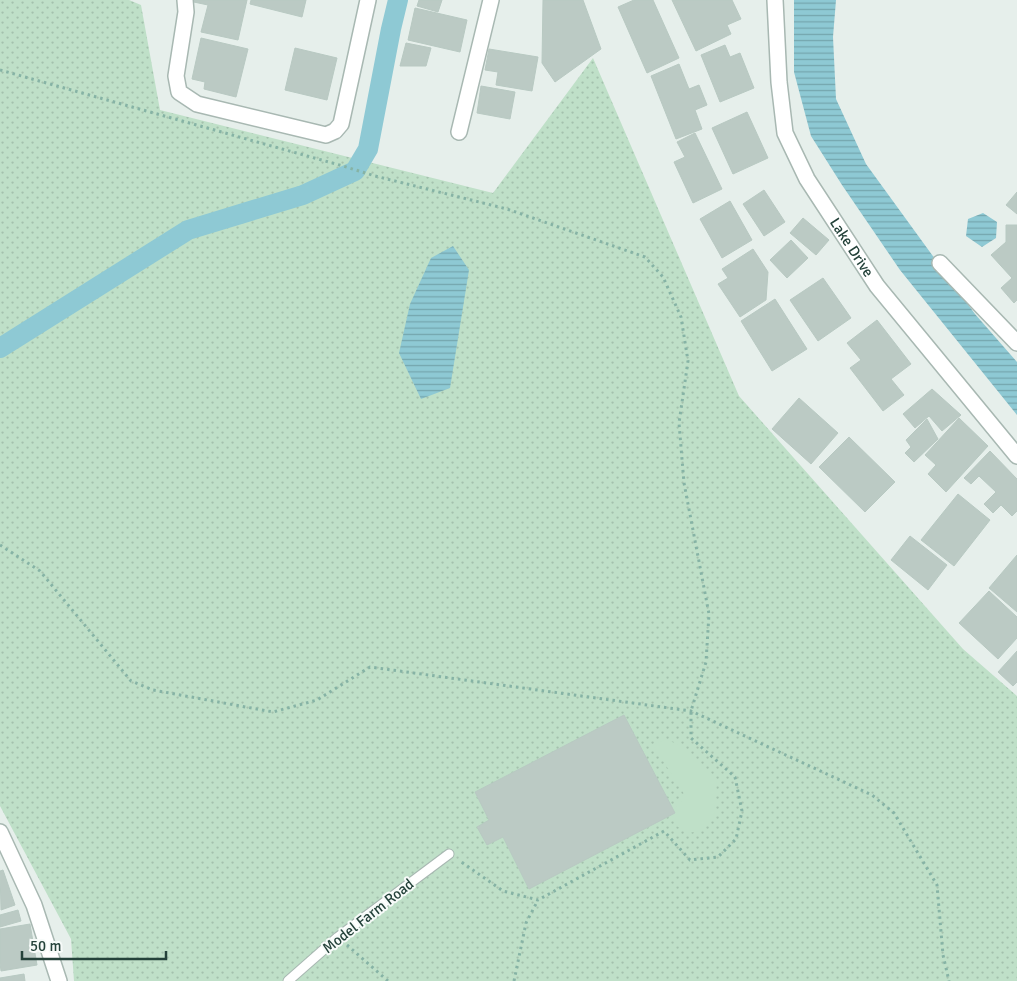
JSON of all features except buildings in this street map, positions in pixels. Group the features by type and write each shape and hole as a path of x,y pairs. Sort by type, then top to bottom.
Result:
{"street":[{"path":"185,0 186,12 176,76 179,92 197,104 326,135 335,131 341,124 368,0"},
{"path":"460,132 491,0"},
{"name":"Lake Drive","path":"775,0 779,82 785,133 807,178 877,286 1017,456"},
{"path":"940,262 1017,343"},
{"path":"0,832 34,905 59,981"}],"lane":[{"name":"Model Farm Road","path":"288,981 338,937 449,854"}],"path":[{"path":"0,70 375,176 507,209 645,257 663,277 681,317 688,361 679,423 684,483 709,614 706,662 691,711 691,738 735,777 742,810 736,839 718,857 690,860 664,831 538,900 526,923 514,981"},
{"path":"0,545 40,571 131,681 153,690 273,712 316,700 370,667 691,711 872,795 894,813 937,885 942,954 949,981"},
{"path":"449,854 503,891 538,900"},
{"path":"338,937 388,981"}],"green space":[{"path":"0,0 129,0 141,5 160,110 493,193 593,58 739,396 963,649 1017,696 1017,981 74,981 71,939 0,806"},
{"path":"666,739 685,748 717,779 714,817 702,831 687,833 674,824 673,809 686,797 653,745"}],"water":[{"path":"794,0 836,0 833,37 836,99 866,164 975,314 1017,362 1017,415 900,270 811,136 794,72"},
{"path":"983,213 997,222 996,238 982,247 966,236 968,219"},
{"path":"453,246 469,270 450,388 421,399 399,353 410,304 431,258"}],"waterway":[{"path":"0,348 188,230 303,195 355,171 368,149 398,0"}]}
